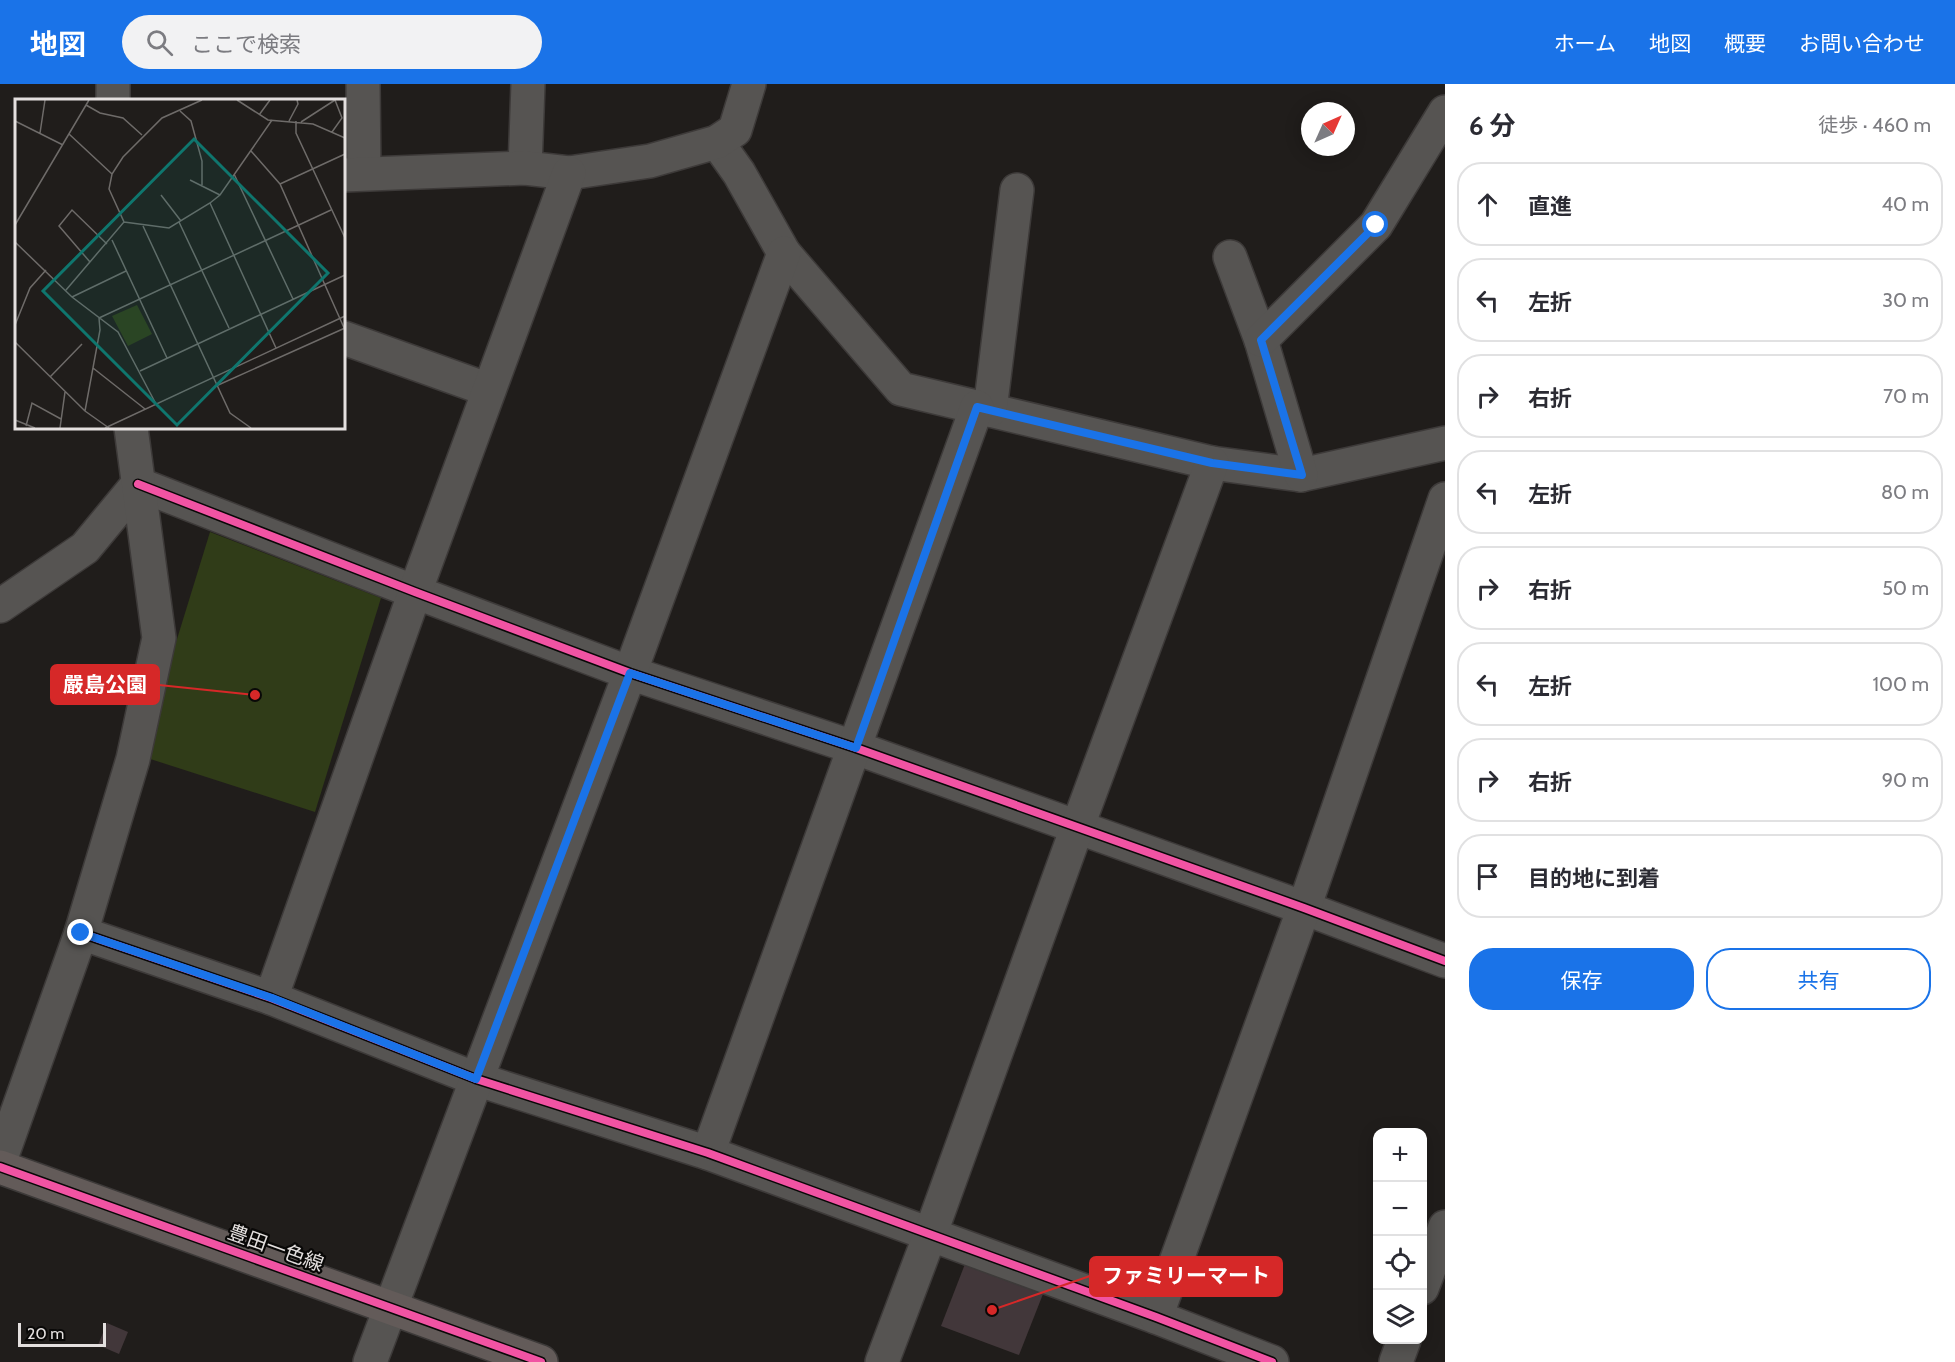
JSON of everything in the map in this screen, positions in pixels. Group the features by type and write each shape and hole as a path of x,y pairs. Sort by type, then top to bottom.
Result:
{"main road":[{"name":"豊田一色線","path":"0,1167 541,1362"}],"street":[{"path":"363,84 354,174 525,168 568,173 650,161 717,142 735,130 748,84"},
{"path":"525,168 528,84"},
{"path":"1261,340 1376,225 1445,112"},
{"path":"717,142 739,173 784,253 901,389 1212,463 1302,475 1445,443"},
{"path":"272,998 414,592 568,173"},
{"path":"708,1153 856,748 984,409 1017,190"},
{"path":"370,1362 630,673 784,253"},
{"path":"1230,257 1261,340 1302,475"},
{"path":"345,338 489,390"},
{"path":"0,1161 81,933 133,759 159,638 131,429"},
{"path":"882,1362 1212,463"},
{"path":"138,484 414,592 630,673 856,748 1304,908 1445,961"},
{"path":"0,606 85,548 138,484"},
{"path":"1156,1317 1304,908 1445,499"},
{"path":"81,933 272,998 476,1079 708,1153 1156,1317 1272,1362"},
{"path":"1427,1275 1445,1227"},
{"path":"1396,1362 1403,1344"}],"green space":[{"path":"210,532 381,598 315,812 141,756"}],"building":[{"path":"965,1264 1043,1294 1019,1355 941,1326"},
{"path":"107,1323 128,1332 119,1354 98,1345"}],"cycle path":[{"path":"138,484 630,673 856,748 1304,908 1445,961"},
{"path":"81,933 271,998 476,1079 708,1153 1156,1317 1272,1362"},
{"path":"0,1167 541,1362"}],"place":[{"name":"嚴島公園","path":"255,695"},
{"name":"ファミリーマート","path":"992,1310"}],"route":[{"path":"81,933 272,998 476,1079 630,673 856,748 977,407 1212,463 1302,475 1261,340 1376,225"}]}
